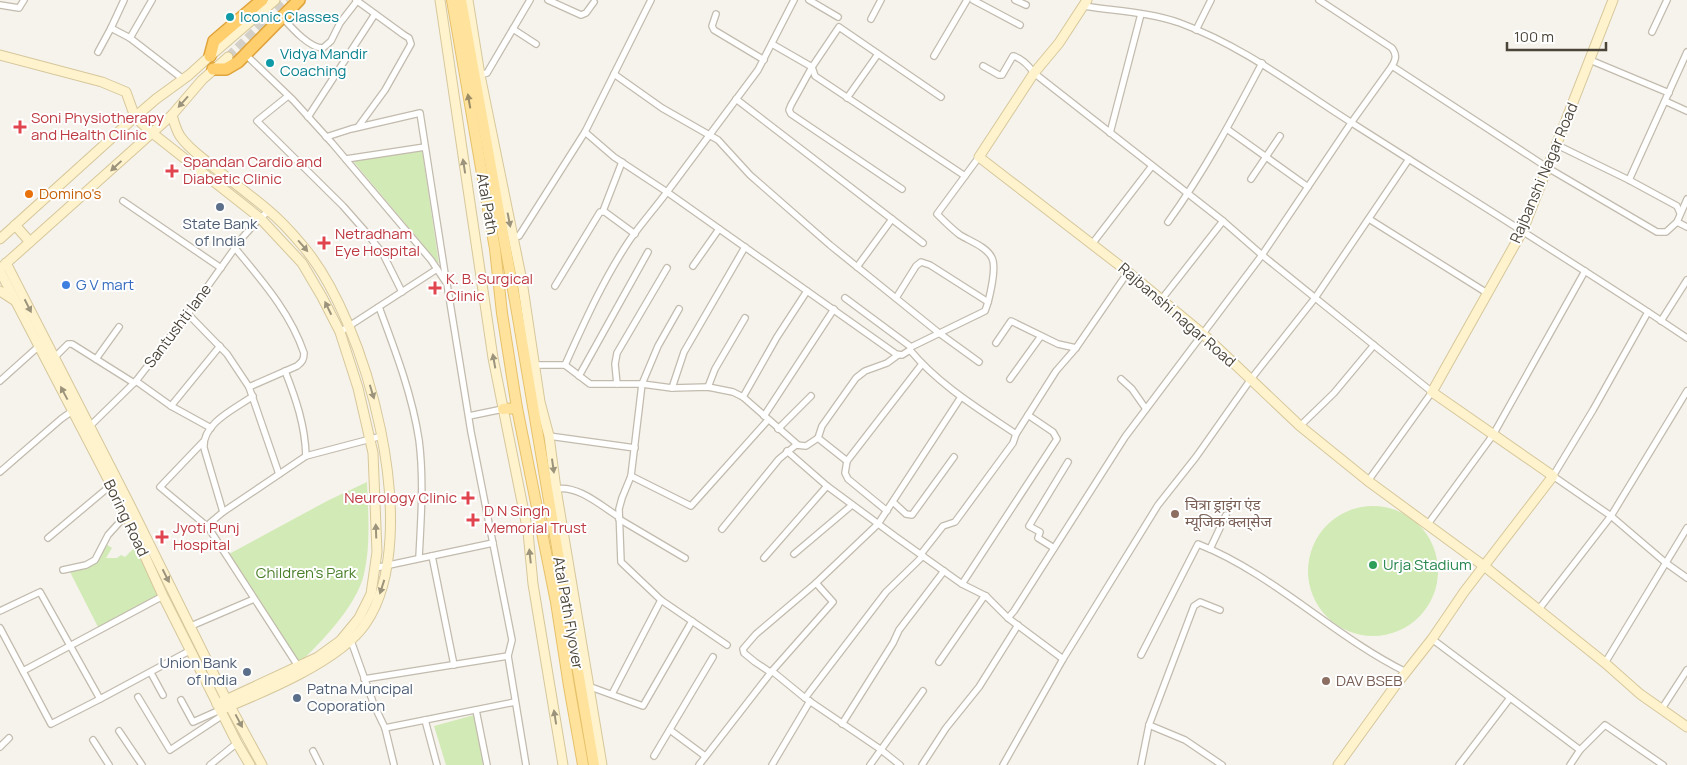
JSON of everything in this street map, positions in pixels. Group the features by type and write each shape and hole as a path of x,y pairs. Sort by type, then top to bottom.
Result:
{"highway":[{"path":"210,56 214,41 262,0"},
{"path":"214,69 226,69 238,62 298,0"}],"main road":[{"name":"Atal Path","path":"452,0 495,249 516,408"},
{"name":"Atal Path","path":"461,0 536,402"},
{"name":"Atal Path Flyover","path":"536,402 594,765"},
{"path":"503,409 516,408"},
{"name":"Atal Path Flyover","path":"516,408 556,602 583,765"}],"street":[{"path":"0,6 13,9 19,8 24,0"},
{"path":"98,52 124,0"},
{"path":"130,38 152,0"},
{"path":"0,239 135,117 186,77 275,0"},
{"path":"282,17 294,31 314,46 323,48 331,41 340,23 356,0 408,38 411,44 386,90 357,128"},
{"path":"440,0 492,348 528,532 533,584 563,765"},
{"path":"468,0 480,75 522,281 536,365 536,402 549,436 556,490 602,765"},
{"path":"480,75 487,73 530,0"},
{"path":"548,0 581,15 586,13 594,2"},
{"path":"513,237 518,236 584,132 651,0"},
{"path":"565,365 588,313 635,234 758,70 794,0"},
{"path":"809,0 838,17"},
{"path":"871,19 880,0"},
{"path":"934,56 967,0"},
{"path":"973,0 1020,25"},
{"path":"1015,0 1026,5"},
{"path":"1196,30 1211,0"},
{"path":"1011,615 1125,437 1262,255 1396,59 1392,48 1319,0"},
{"name":"Rajbanshi Nagar Road","path":"1432,392 1523,230 1613,0"},
{"path":"1652,32 1667,0"},
{"path":"722,529 793,448 806,446 818,438 822,426 856,378 865,371 887,363 939,333 985,311 993,269 991,256 959,234 937,214 979,157 1034,73 1059,43 1085,3 1171,20 1235,47 1351,123 1523,230 1687,338"},
{"path":"308,116 375,14"},
{"path":"716,14 712,26 714,30 764,60"},
{"path":"1110,133 1141,14"},
{"path":"902,189 791,114 790,106 812,67 839,27 941,97"},
{"path":"110,28 130,38 186,77 195,89"},
{"path":"513,30 536,44"},
{"path":"772,44 812,67 815,76 965,176"},
{"path":"1629,180 1687,52"},
{"path":"847,98 878,54"},
{"path":"0,55 119,88 126,92 135,117 151,132 260,218 302,263 340,332 358,388 373,453 377,552 370,594 349,636 332,654 306,671 228,702"},
{"path":"246,55 308,116 346,159 446,282"},
{"path":"983,66 999,76 1013,56 1030,67 1034,73 1223,221 1262,255 1432,392 1610,516 1687,578"},
{"path":"228,57 202,80 172,115 2,267 55,357 76,408 90,427 129,512 191,626 228,702 262,765"},
{"path":"1590,60 1669,93"},
{"path":"1168,222 1188,194 1227,129 1262,63"},
{"path":"1392,66 1548,168 1657,232 1666,232 1677,222 1687,199"},
{"path":"614,74 662,108 718,140 758,181 830,245 939,333 979,362"},
{"path":"186,77 197,82 202,80"},
{"path":"288,96 257,121 366,230 383,254 402,292"},
{"path":"736,99 923,243"},
{"path":"1665,101 1687,111"},
{"path":"326,137 420,114 469,416 512,640 508,656 526,765"},
{"path":"138,697 170,750 228,702 318,657 366,624 383,586 388,565 389,477 382,436 374,400 349,326 333,292 311,257 269,211 193,150 180,136 172,115"},
{"path":"1227,129 1308,187"},
{"path":"584,132 622,162 898,355"},
{"path":"1251,179 1280,136"},
{"path":"1557,145 1677,206 1680,213"},
{"path":"346,159 425,147"},
{"name":"Rajbanshi nagar Road","path":"979,157 1128,272 1203,334 1300,426 1368,481 1484,566 1661,710 1687,726"},
{"path":"1002,765 1063,659 1158,505 1196,457 1251,379 1315,298 1409,159"},
{"path":"555,286 599,214 603,211 622,162"},
{"path":"1092,244 1152,166"},
{"path":"123,201 221,268"},
{"name":"Santushti lane","path":"90,427 134,382 188,314 235,248 260,218 269,211"},
{"path":"603,211 635,234"},
{"path":"857,267 892,219"},
{"path":"1369,219 1487,293"},
{"path":"1161,300 1223,221"},
{"path":"1677,222 1687,226"},
{"path":"15,225 30,242"},
{"path":"693,266 719,229"},
{"path":"672,388 684,352 745,247"},
{"path":"235,248 281,306 300,344 304,359 301,363 249,386"},
{"path":"579,376 648,252"},
{"path":"896,298 916,266 921,262 930,265 988,302"},
{"name":"Boring Road","path":"2,267 16,302 39,346 76,408 110,486 129,512 163,596 236,743 250,765"},
{"path":"617,384 617,353 667,268"},
{"path":"340,332 437,269"},
{"path":"1428,524 1493,435 1585,271"},
{"path":"772,765 808,700 886,592 924,552 943,526 956,522 1013,443 1016,434 1056,371 1076,348 1128,272"},
{"path":"1661,321 1687,280"},
{"path":"0,291 16,302"},
{"path":"743,397 777,337 808,291"},
{"path":"845,298 911,348 922,364 962,397 1016,434"},
{"path":"379,308 407,388 419,440 422,494 419,558"},
{"path":"679,309 658,346 642,384 631,476 622,498 619,518 621,562 661,600 727,645"},
{"path":"631,476 691,506 765,422 834,309"},
{"path":"1338,765 1432,639 1464,592 1553,476 1593,410 1648,312"},
{"path":"188,314 220,346 236,365 249,386 279,474"},
{"path":"708,387 715,369 745,318"},
{"path":"996,343 1012,322 1041,336 1076,348"},
{"path":"96,359 119,327"},
{"path":"1010,379 1041,336"},
{"path":"55,357 68,344 72,344 171,406 211,428"},
{"path":"1300,426 1334,393 1374,345"},
{"path":"0,381 39,346"},
{"path":"171,406 220,346"},
{"path":"886,512 848,479 845,473 847,461 922,364"},
{"path":"536,365 565,365 590,384 642,384 672,388 708,387 733,392 743,397 765,422 778,429 827,486 852,505 924,552 944,571 964,581 986,596 1011,615 1018,625 1063,659"},
{"path":"284,371 296,400 303,425 306,456"},
{"path":"1121,379 1132,389 1146,409"},
{"path":"1539,609 1610,516 1687,391"},
{"path":"1368,481 1432,392"},
{"path":"253,396 211,428 203,442 160,487 208,527 298,666"},
{"path":"778,429 811,396"},
{"path":"900,765 880,749 770,673 743,650 756,634 816,583 879,522 962,397"},
{"path":"0,472 76,408"},
{"path":"469,416 503,409"},
{"path":"964,581 1057,439 1053,432 1028,415"},
{"path":"208,527 223,512 306,456 382,436"},
{"path":"549,436 635,448"},
{"path":"818,438 847,461"},
{"path":"203,442 223,512"},
{"path":"892,502 906,514 912,515 954,458"},
{"path":"1054,548 1038,538 1040,532 1029,526 1068,462"},
{"path":"48,538 110,486"},
{"path":"764,558 827,486"},
{"path":"556,490 565,488 576,491 685,558"},
{"path":"794,554 852,505"},
{"path":"63,570 86,565 95,560 108,535 129,512"},
{"path":"1210,549 1226,515"},
{"path":"1605,663 1687,528"},
{"path":"375,568 493,542"},
{"path":"1141,655 1196,545 1200,544 1245,566 1379,659 1406,672"},
{"path":"432,556 454,664"},
{"path":"842,724 900,630 944,571"},
{"path":"699,765 770,673 833,602 816,583"},
{"path":"0,611 40,592 100,699"},
{"path":"22,671 163,596"},
{"path":"939,662 986,596"},
{"path":"191,626 254,599"},
{"path":"612,694 661,600"},
{"path":"1141,765 1149,725 1194,606 1200,602 1220,610"},
{"path":"588,686 639,706 644,706 692,621"},
{"path":"922,765 946,728 979,688 1018,625"},
{"path":"0,628 51,724 190,650"},
{"path":"349,636 374,705 385,728 394,765"},
{"path":"1432,639 1580,750"},
{"path":"364,679 508,656"},
{"path":"654,756 713,658"},
{"path":"1661,710 1687,670"},
{"path":"151,672 162,695"},
{"path":"870,765 923,691"},
{"path":"1459,765 1510,698"},
{"path":"181,700 193,722 220,709"},
{"path":"385,728 515,702"},
{"path":"476,710 487,765"},
{"path":"424,720 437,765"},
{"path":"1149,725 1185,740 1222,765"},
{"path":"1570,765 1580,750 1605,725 1663,765"},
{"path":"670,730 705,756"},
{"path":"119,731 142,765"},
{"path":"0,747 9,738"},
{"path":"93,740 109,765"},
{"path":"210,765 236,743"},
{"path":"313,751 320,765"}],"green space":[{"path":"422,150 439,264 353,161"},
{"name":"Children's Park","path":"367,482 368,551 360,586 338,622 299,663 229,554 327,501"},
{"name":"Urja Stadium","path":"1373,506 1386,507 1398,511 1419,525 1433,546 1437,558 1437,584 1433,596 1419,617 1398,631 1386,635 1373,636 1360,635 1348,631 1327,617 1313,596 1309,584 1308,571 1309,558 1313,546 1327,525 1348,511 1360,507"},
{"path":"106,544 112,548 106,558 117,558 121,555 125,557 134,548 161,596 98,627 69,570 87,566 98,561"},
{"path":"474,715 483,765 446,765 434,726"}],"tunnel":[{"path":"228,57 287,0"}],"place":[{"name":"Iconic Classes","path":"230,17"},
{"name":"Vidya Mandir Coaching","path":"270,63"},
{"name":"Soni Physiotherapy and Health Clinic","path":"20,127"},
{"name":"Spandan Cardio and Diabetic Clinic","path":"172,171"},
{"name":"Domino's","path":"29,194"},
{"name":"State Bank of India","path":"220,207"},
{"name":"Netradham Eye Hospital","path":"324,243"},
{"name":"G V mart","path":"66,285"},
{"name":"K. B. Surgical Clinic","path":"435,288"},
{"name":"Neurology Clinic","path":"468,498"},
{"name":"चित्रा ड्राइंग एंड म्यूजिक क्ला्सेज","path":"1175,514"},
{"name":"D N Singh Memorial Trust","path":"473,520"},
{"name":"Jyoti Punj Hospital","path":"162,537"},
{"name":"Urja Stadium","path":"1373,565"},
{"name":"Union Bank of India","path":"247,672"},
{"name":"DAV BSEB","path":"1326,681"},
{"name":"Patna Muncipal Coporation","path":"297,698"}]}
